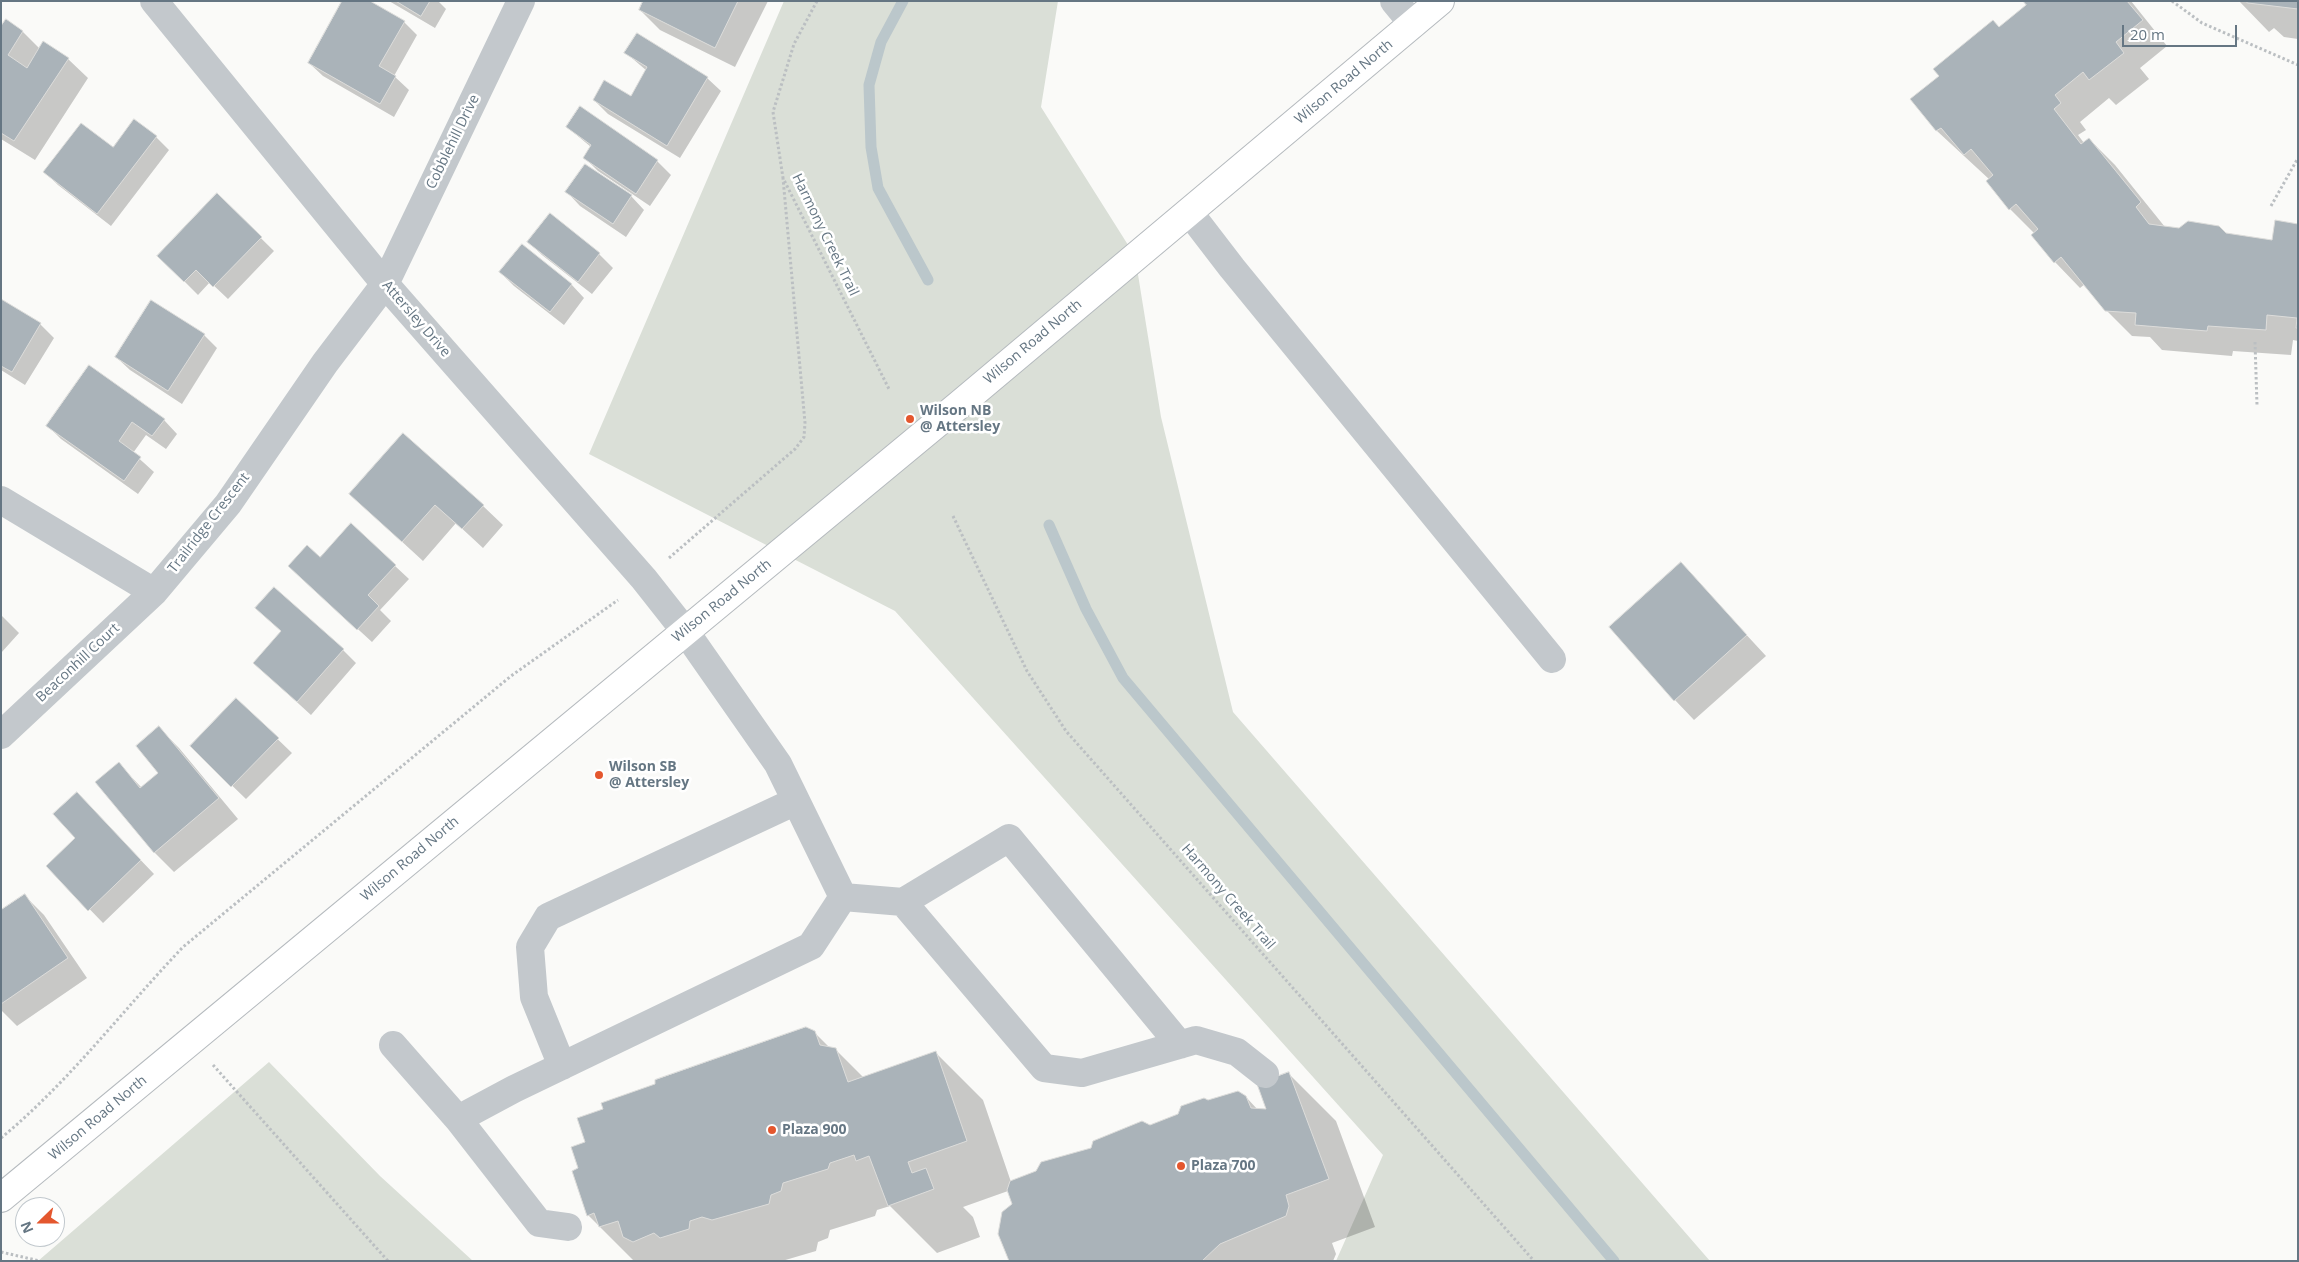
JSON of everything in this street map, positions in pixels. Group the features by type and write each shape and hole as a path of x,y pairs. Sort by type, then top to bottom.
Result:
{"main road":[{"name":"Wilson Road North","path":"1,1198 1189,212 1440,1"}],"street":[{"name":"Attersley Drive","path":"154,1 385,284 644,579 685,631 778,764 843,897"},
{"name":"Cobblehill Drive","path":"385,284 521,1"},
{"path":"1394,1 1413,24"},
{"path":"1189,212 1238,275 1552,659"},
{"name":"Trailridge Crescent","path":"154,592 228,504 325,363 385,284"},
{"path":"1,500 154,592"},
{"name":"Beaconhill Court","path":"1,735 154,592"},
{"path":"562,1066 534,997 530,947 548,917 796,801"},
{"path":"458,1119 562,1066 810,946 843,897 903,902 1009,838 1180,1045"},
{"path":"903,902 1044,1068 1082,1073 1196,1040 1237,1052 1265,1074"},
{"path":"393,1045 458,1119 539,1223 568,1227"}],"path":[{"name":"Harmony Creek Trail","path":"817,1 794,44 772,112 783,178 889,389"},
{"path":"2172,1 2202,23 2298,65"},
{"path":"2271,206 2298,158"},
{"path":"678,549 796,449 804,437 805,423 783,178"},
{"path":"2255,342 2257,405"},
{"name":"Harmony Creek Trail","path":"953,516 1027,671 1066,731 1534,1261"},
{"path":"1,1138 42,1103 148,984 184,947 510,676 620,598"},
{"path":"192,1040 235,1091 388,1261"},
{"path":"1,1252 40,1261"}],"shaded area":[{"path":"784,1 1058,1 1041,107 1135,256 1161,417 1233,712 1710,1261 1336,1261 1383,1155 895,611 589,454"},
{"path":"269,1062 380,1176 473,1261 38,1261 54,1247 65,1247 65,1238"}],"building":[{"path":"342,1 370,1 405,21 379,66 396,76 380,104 308,63"},
{"path":"396,1 430,1 421,16"},
{"path":"643,1 738,1 715,48 639,10"},
{"path":"2023,1 2127,1 2143,20 2116,42 2124,53 2089,80 2083,72 2055,95 2061,103 2054,109 2081,144 2089,138 2141,202 2136,207 2149,224 2179,228 2188,221 2219,226 2226,233 2272,240 2275,220 2298,224 2298,328 2296,328 2297,318 2267,315 2266,330 2208,326 2207,331 2135,325 2136,313 2105,311 2061,257 2054,263 2031,235 2038,229 2016,204 2009,210 1986,181 1993,175 1971,149 1964,155 1941,128 1936,131 1910,99 1939,76 1933,69 1993,20 1999,27 2026,5"},
{"path":"2246,1 2298,1 2298,9 2248,3"},
{"path":"6,19 23,31 8,55 27,68 43,41 69,58 14,141 1,133 1,26"},
{"path":"637,33 708,77 667,146 593,100 604,80 631,96 647,67 624,53"},
{"path":"580,106 658,160 636,194 583,158 591,145 566,127"},
{"path":"134,119 157,136 97,214 43,172 81,123 113,147"},
{"path":"585,164 632,195 613,224 565,192"},
{"path":"217,193 262,237 213,287 196,270 184,282 157,256"},
{"path":"550,213 600,253 578,282 527,242"},
{"path":"522,244 572,284 550,312 499,272"},
{"path":"1,299 41,323 12,372 1,366"},
{"path":"151,300 205,334 168,391 115,357"},
{"path":"89,365 165,419 152,436 132,422 119,441 141,457 124,481 46,426"},
{"path":"403,433 484,505 462,529 435,505 402,542 349,494"},
{"path":"351,523 396,565 368,595 379,606 357,630 288,566 307,545 320,557"},
{"path":"1681,562 1747,635 1674,701 1609,627"},
{"path":"274,587 344,649 297,702 253,663 281,631 255,608"},
{"path":"236,698 279,738 231,787 190,746"},
{"path":"159,726 219,798 154,853 95,782 119,762 140,788 158,773 136,746"},
{"path":"77,792 141,860 88,911 46,866 75,838 53,814"},
{"path":"25,894 68,958 1,1004 1,910"},
{"name":"Plaza 900","path":"806,1027 815,1031 820,1045 836,1048 848,1082 936,1051 967,1141 908,1162 912,1173 926,1168 934,1189 888,1206 869,1156 856,1161 854,1155 830,1163 828,1169 783,1183 781,1191 771,1195 769,1204 712,1220 702,1217 690,1221 689,1229 660,1238 654,1233 633,1242 623,1237 618,1221 599,1227 594,1213 587,1216 572,1171 578,1168 571,1147 585,1142 577,1118 603,1109 601,1103 655,1084 655,1080"},
{"name":"Plaza 700","path":"1289,1072 1329,1179 1286,1195 1289,1206 1286,1216 1220,1244 1202,1261 1009,1261 998,1234 1002,1212 1012,1204 1007,1190 1010,1181 1036,1171 1041,1162 1091,1148 1093,1141 1142,1121 1150,1125 1178,1114 1181,1106 1204,1098 1208,1100 1238,1091 1246,1096 1251,1108 1266,1109 1257,1084"}],"waterway":[{"path":"903,1 881,42 869,85 871,147 878,188 928,280"},
{"path":"1049,525 1086,609 1123,678 1614,1261"}],"place":[{"name":"Wilson NB @ Attersley","path":"910,419"},
{"name":"Wilson SB @ Attersley","path":"599,775"},
{"name":"Plaza 900","path":"772,1130"},
{"name":"Plaza 700","path":"1181,1166"}]}
